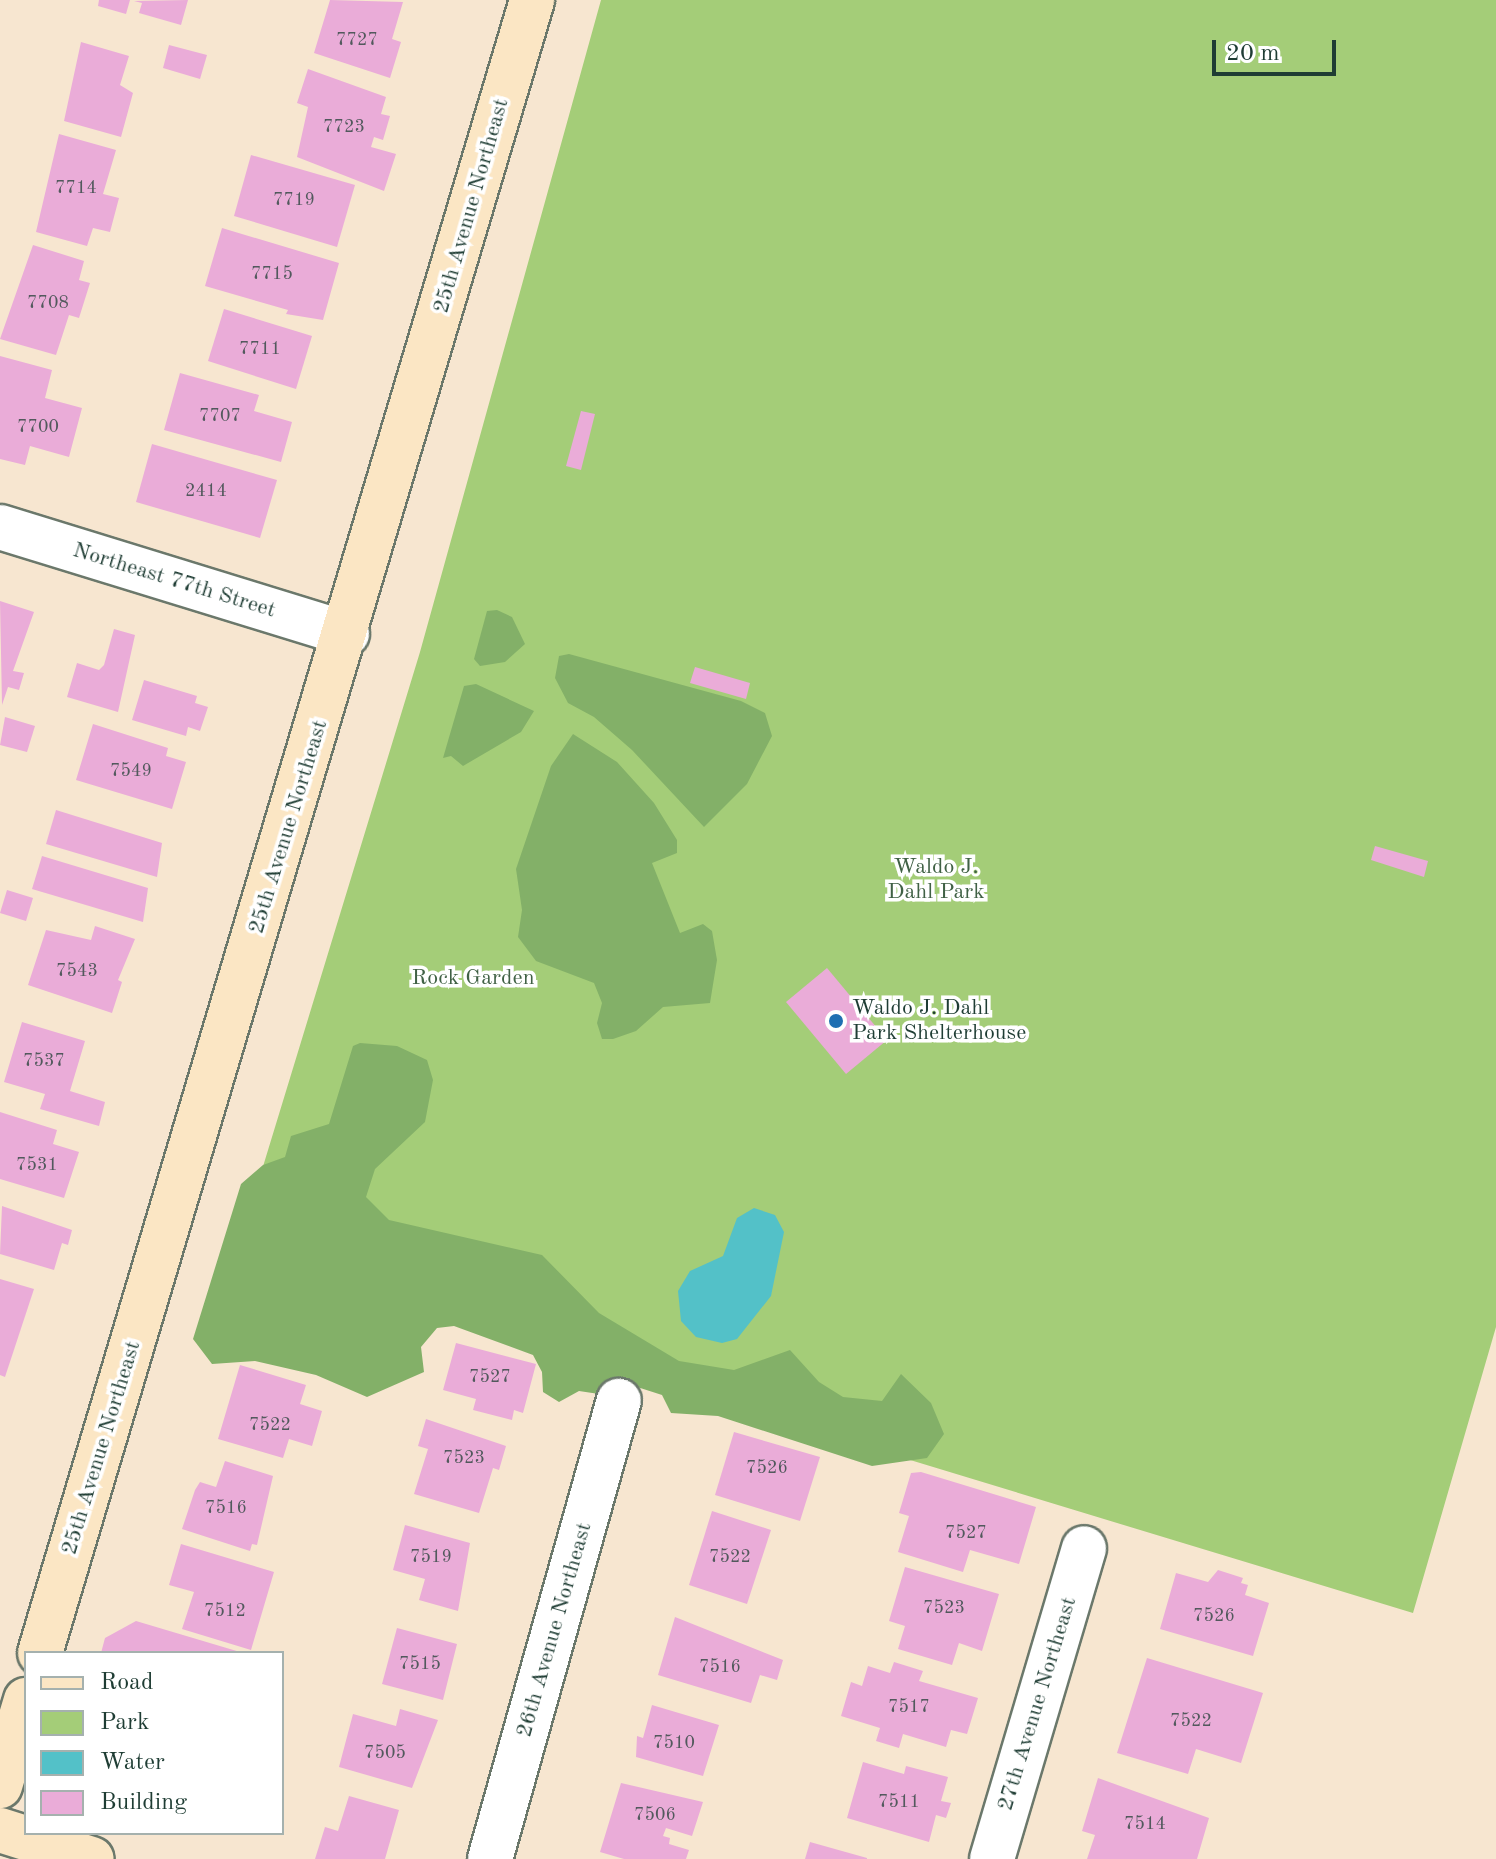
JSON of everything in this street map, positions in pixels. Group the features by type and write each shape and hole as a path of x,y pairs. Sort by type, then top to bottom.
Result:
{"main road":[{"name":"25th Avenue Northeast","path":"41,1651 347,634 532,0"},
{"path":"0,1786 24,1707"},
{"path":"0,1830 92,1859"}],"street":[{"name":"Northeast 77th Street","path":"0,527 347,634"},
{"name":"26th Avenue Northeast","path":"490,1859 619,1401"},
{"name":"27th Avenue Northeast","path":"992,1859 1084,1548"}],"green space":[{"name":"Waldo J. Dahl Park","path":"601,0 1496,0 1496,1327 1413,1613 236,1255 420,652"},
{"path":"497,610 512,617 525,644 505,662 480,666 474,659 487,611"},
{"path":"569,654 741,701 765,713 772,736 747,784 704,827 632,750 594,717 568,703 555,678 559,656"},
{"path":"476,684 534,711 521,732 463,766 451,756 443,758 464,686"},
{"path":"573,734 617,762 654,803 677,840 677,853 652,863 680,933 703,924 712,931 717,960 710,1003 663,1007 636,1031 613,1039 602,1039 597,1023 602,1003 594,983 536,961 518,937 522,910 516,869 551,766"},
{"path":"360,1043 397,1046 427,1060 433,1080 425,1122 375,1169 366,1197 389,1220 542,1255 599,1313 679,1361 734,1370 790,1350 819,1382 843,1397 882,1401 901,1374 931,1403 944,1434 927,1458 872,1466 718,1416 671,1413 662,1395 631,1385 599,1394 579,1391 559,1402 543,1392 542,1372 533,1355 454,1326 437,1328 421,1347 424,1372 367,1397 316,1375 255,1361 212,1364 193,1339 241,1184 263,1165 285,1157 291,1136 329,1124 353,1046"}],"water":[{"path":"754,1208 775,1215 784,1232 771,1296 737,1339 722,1343 696,1337 681,1321 678,1291 690,1271 723,1256 737,1218"}],"building":[{"path":"99,0 130,0 126,14 98,6"},
{"path":"188,0 181,25 139,13 142,3 134,1"},
{"path":"330,0 403,2 392,39 401,42 390,78 314,53"},
{"path":"81,42 129,56 120,85 133,93 121,137 64,121"},
{"path":"169,45 207,55 200,79 163,68"},
{"path":"308,69 386,97 381,114 390,116 383,140 374,137 371,147 396,154 384,191 297,157 308,107 297,103"},
{"path":"59,134 116,150 103,194 119,198 110,232 93,228 87,246 36,232"},
{"path":"251,155 355,185 337,247 234,216"},
{"path":"222,228 339,263 323,320 286,314 288,310 205,286"},
{"path":"33,245 84,261 79,280 90,283 79,318 69,315 56,355 0,339"},
{"path":"224,309 312,336 296,389 208,361"},
{"path":"0,356 52,370 45,398 82,408 69,457 30,446 25,465 0,459"},
{"path":"180,373 259,395 254,411 292,422 281,462 164,430"},
{"path":"581,411 595,414 581,470 566,466"},
{"path":"152,444 277,480 260,538 136,502"},
{"path":"0,601 34,612 13,671 24,673 19,690 8,687 2,705"},
{"path":"114,629 135,635 118,712 67,697 77,663 99,670 104,665"},
{"path":"695,667 750,683 746,699 690,683"},
{"path":"144,680 197,696 195,703 208,707 200,731 188,727 186,736 132,720"},
{"path":"5,717 35,726 27,752 0,745"},
{"path":"93,724 168,748 166,756 186,762 172,809 76,780"},
{"path":"56,810 162,843 157,877 46,844"},
{"path":"1375,846 1428,861 1424,877 1371,860"},
{"path":"42,856 148,888 143,922 32,889"},
{"path":"7,890 33,898 26,921 0,913"},
{"path":"95,926 135,939 118,980 122,982 112,1013 28,985 46,930 91,940"},
{"name":"Waldo J. Dahl Park Shelterhouse","path":"827,968 887,1040 846,1074 786,1002"},
{"path":"22,1022 85,1041 70,1091 105,1102 99,1126 40,1109 45,1094 4,1082"},
{"path":"0,1112 57,1130 53,1144 79,1152 64,1198 0,1179"},
{"path":"2,1206 72,1230 68,1245 62,1243 54,1270 0,1254"},
{"path":"0,1279 34,1289 5,1377 0,1375"},
{"path":"456,1343 536,1364 523,1413 514,1410 512,1420 473,1410 476,1399 443,1390"},
{"path":"240,1365 306,1385 300,1404 322,1411 312,1446 289,1439 283,1458 218,1439"},
{"path":"426,1419 506,1446 499,1470 493,1468 479,1513 414,1494 428,1449 418,1446"},
{"path":"734,1432 820,1457 800,1521 715,1495"},
{"path":"225,1461 273,1476 257,1545 252,1544 250,1551 182,1529 200,1482 216,1487"},
{"path":"921,1472 1036,1507 1019,1564 970,1550 963,1572 898,1552 909,1516 899,1513 911,1473"},
{"path":"712,1511 771,1530 747,1604 689,1585"},
{"path":"405,1525 470,1543 458,1611 419,1600 425,1579 393,1570"},
{"path":"181,1544 274,1572 251,1650 182,1629 194,1592 169,1585"},
{"path":"905,1567 999,1594 982,1651 959,1643 952,1665 898,1649 905,1626 889,1621"},
{"path":"1218,1570 1243,1578 1241,1583 1248,1585 1245,1595 1269,1603 1253,1656 1160,1629 1176,1573 1208,1582"},
{"path":"675,1617 783,1660 777,1680 760,1675 751,1703 658,1675"},
{"path":"136,1621 237,1651 102,1651 105,1638"},
{"path":"397,1628 457,1644 443,1700 382,1684"},
{"path":"1147,1658 1263,1693 1241,1763 1196,1749 1188,1774 1117,1753"},
{"path":"894,1662 923,1671 919,1681 978,1698 967,1734 951,1730 946,1747 903,1734 899,1748 876,1741 880,1728 841,1716 851,1682 862,1686 868,1666 890,1673"},
{"path":"652,1705 719,1725 703,1776 636,1757 637,1736 643,1738"},
{"path":"400,1709 438,1720 412,1788 339,1767 353,1714 396,1726"},
{"path":"863,1762 904,1774 906,1766 948,1777 941,1801 951,1803 946,1818 936,1815 929,1842 847,1818"},
{"path":"1098,1778 1209,1818 1197,1859 1087,1859 1095,1835 1082,1831"},
{"path":"621,1783 703,1802 692,1836 666,1828 663,1836 670,1838 669,1844 689,1850 686,1859 624,1859 600,1852"},
{"path":"349,1796 399,1810 385,1859 315,1859 325,1827 338,1831"},
{"path":"810,1842 867,1858 867,1859 805,1859"}],"place":[{"name":"Waldo J. Dahl Park Shelterhouse","path":"836,1021"}],"park label":[{"name":"Rock Garden","path":"473,979"}]}
